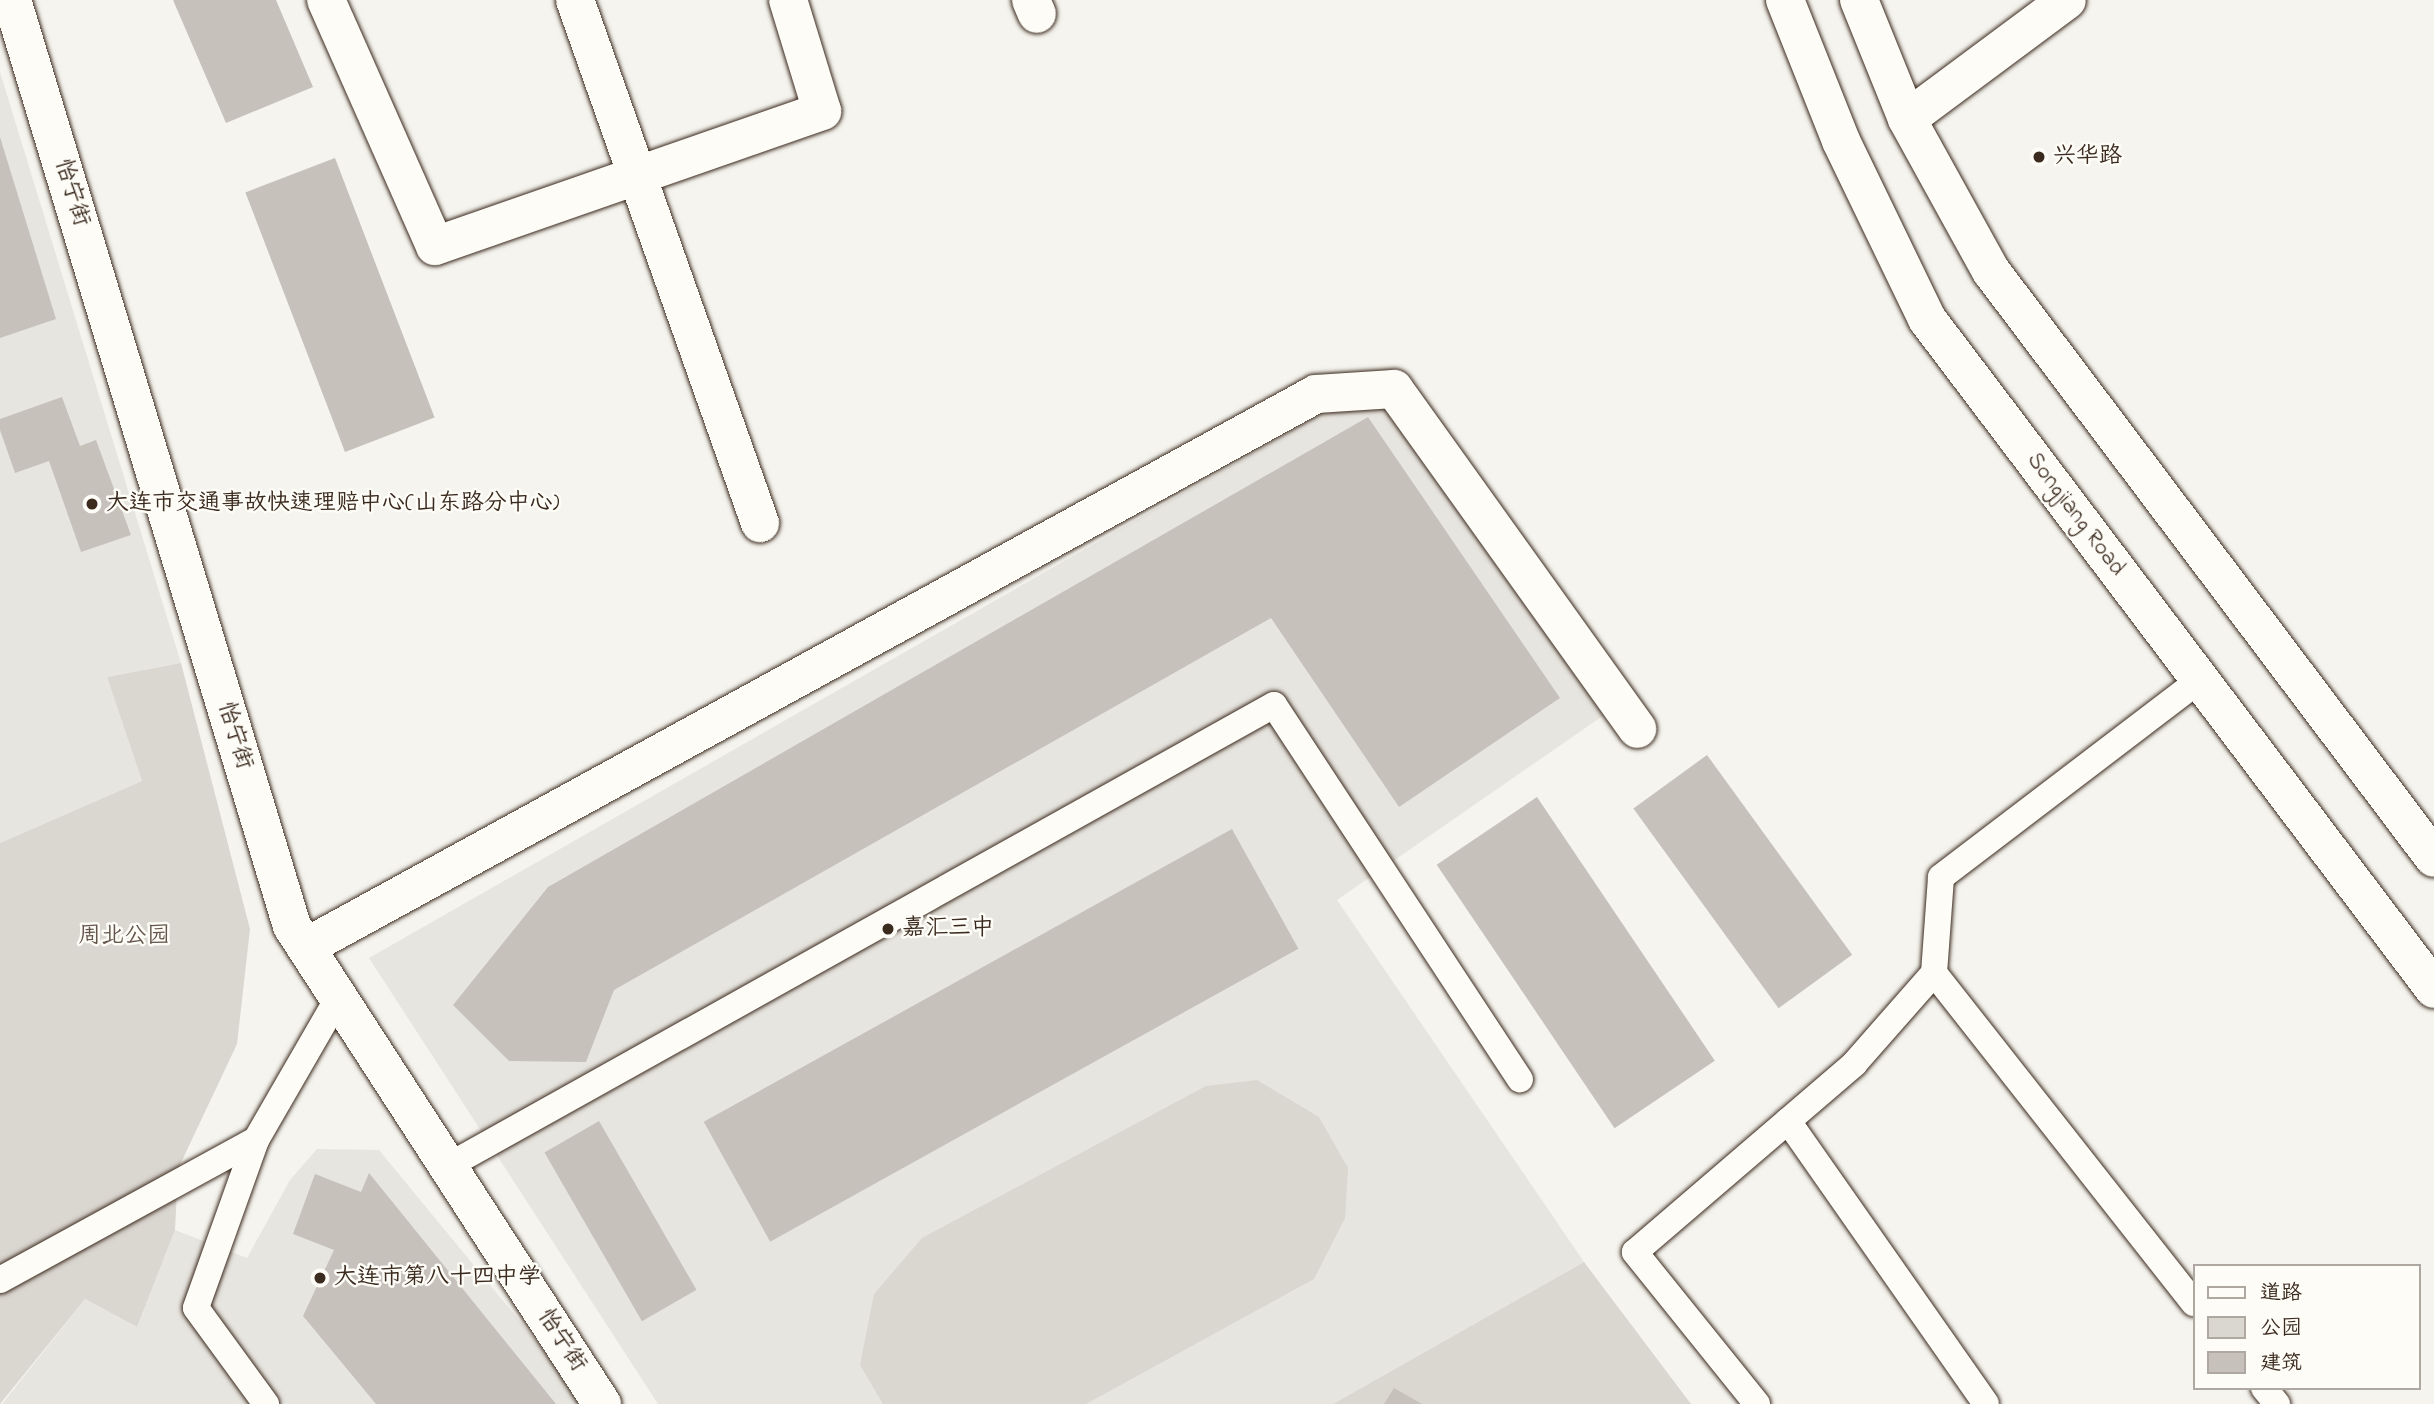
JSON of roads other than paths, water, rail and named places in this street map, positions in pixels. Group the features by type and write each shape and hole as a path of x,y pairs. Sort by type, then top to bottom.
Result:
{"street":[{"name":"怡宁街","path":"12,0 292,926 602,1404"},
{"path":"326,0 435,246 822,111 788,0"},
{"path":"575,0 760,523"},
{"name":"Songjiang Road","path":"1784,0 1841,141 1927,319 2434,989"},
{"path":"1859,0 1907,119 1991,271 2434,858"},
{"path":"1907,119 2067,0"},
{"path":"306,947 1316,394 1394,389 1637,729"}],"lane":[{"path":"1757,1404 1635,1252 1854,1064 1934,973 1941,877 2200,680"},
{"path":"447,1166 1274,705 1520,1079"},
{"path":"1934,973 2192,1300"},
{"path":"266,1404 196,1308 256,1140 338,998"},
{"path":"1788,1121 1986,1404"},
{"path":"0,1280 256,1140"},
{"path":"2266,1390 2277,1404"}],"place":[{"name":"兴华路","path":"2039,157"},
{"name":"大连市交通事故快速理赔中心(山东路分中心)","path":"92,504"},
{"name":"嘉汇三中","path":"888,929"},
{"name":"大连市第八十四中学","path":"320,1278"}],"park label":[{"name":"周北公园","path":"124,937"}]}
